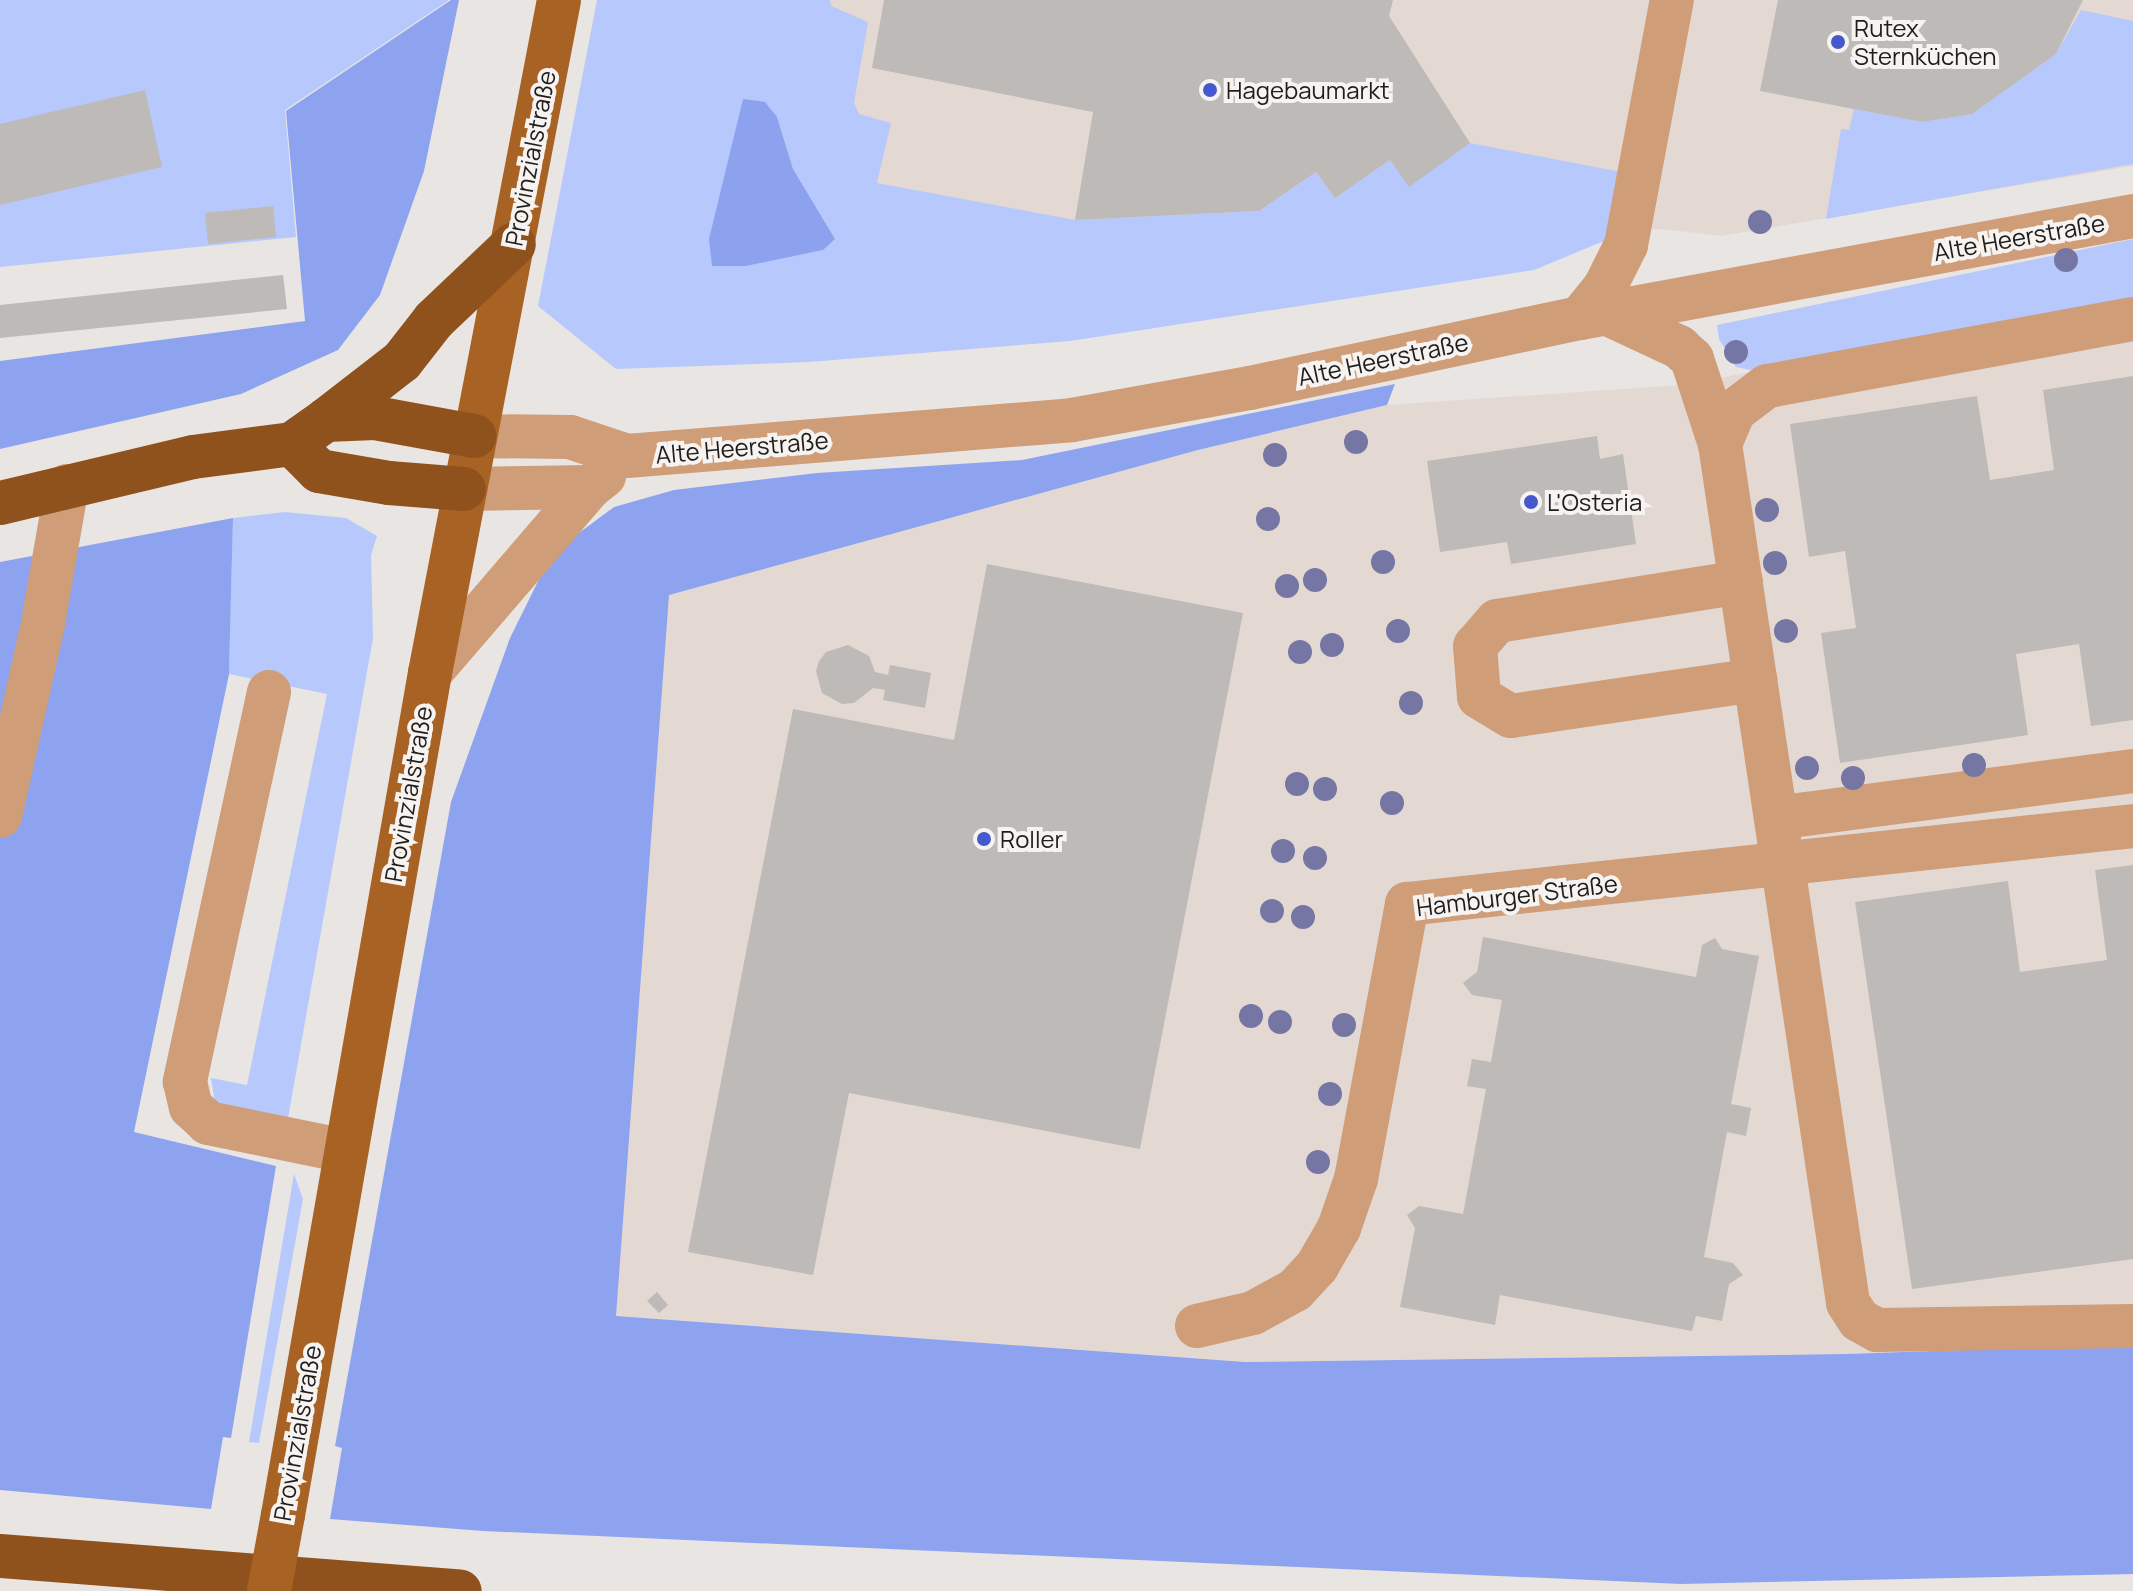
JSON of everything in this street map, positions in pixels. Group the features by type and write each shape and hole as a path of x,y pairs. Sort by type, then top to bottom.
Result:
{"highway":[{"path":"309,432 402,361 434,320 514,244"},
{"path":"0,503 375,418 474,436"},
{"path":"309,432 319,471 389,483 464,489"},
{"path":"0,1556 460,1591"}],"main road":[{"name":"Provinzialstraße","path":"269,1591 430,673 559,0"}],"street":[{"path":"1672,0 1626,245 1593,316 1679,347 1692,359 1720,444 1848,1303 1859,1320 1877,1330 1900,1332 2133,1326"},
{"name":"Alte Heerstraße","path":"474,436 570,437 627,456 1072,420 1593,316 2133,216"},
{"path":"1720,444 1734,411 1749,395 1778,383 2133,319"},
{"name":"Alte Heerstraße","path":"430,673 590,487 627,456"},
{"path":"0,816 43,623 67,486"},
{"path":"464,489 590,487"},
{"path":"1741,582 1497,621 1475,646 1479,697 1511,716 1755,680"},
{"path":"269,692 185,1082 191,1107 208,1123 346,1151"},
{"path":"1776,818 2133,771"},
{"name":"Hamburger Straße","path":"1197,1326 1253,1313 1295,1290 1317,1266 1339,1228 1356,1179 1407,904 2133,826"}],"shaded area":[{"path":"0,0 449,0 285,110 296,237 0,267"},
{"path":"451,0 459,0 424,171 380,295 338,350 241,394 0,449 0,361 305,321 286,111"},
{"path":"597,0 830,0 831,6 868,22 854,103 859,114 891,123 877,183 1075,220 1259,211 1316,172 1335,198 1390,160 1409,186 1470,143 1621,172 1616,236 1534,270 1070,341 809,362 616,369 538,306","holes":["777,117 793,169 835,239 822,250 746,266"]},
{"path":"666,0 2133,0 2133,166 1721,236 1662,229 1525,234 698,283"},
{"path":"2081,10 2133,21 2133,164 1826,219 1841,129 1849,130 1854,109 1922,122 1971,114 2056,54"},
{"path":"743,99 765,102 777,117 793,169 835,239 823,250 746,266 712,266 709,239"},
{"path":"2133,239 2133,302 1750,370 1736,367 1719,339 1717,325"},
{"path":"2133,302 2133,1344 1847,1354 1245,1362 615,1316 668,594 1198,450 1387,405 1680,385"},
{"path":"1395,384 1387,405 1198,450 669,595 616,1316 1245,1362 1847,1354 2133,1344 2133,1574 1681,1584 483,1531 330,1519 342,1448 335,1446 451,802 510,638 552,553 614,507 674,490 817,473 1022,460"},
{"path":"285,512 346,518 377,536 371,555 373,638 287,1124 215,1102 211,1078 247,1085 327,694 229,674 233,518"},
{"path":"233,518 229,674 134,1132 276,1166 231,1438 223,1437 211,1509 0,1490 0,562"},
{"path":"294,1174 303,1199 259,1443 249,1442"}],"building":[{"name":"Hagebaumarkt","path":"884,0 1393,0 1389,16 1470,143 1409,187 1390,160 1335,198 1316,172 1259,211 1075,220 1093,112 872,68"},
{"path":"1778,0 2083,0 2056,54 1972,114 1922,122 1760,91"},
{"path":"145,90 162,167 0,205 0,124"},
{"path":"273,206 276,237 208,244 205,213"},
{"path":"283,275 287,309 0,338 0,305"},
{"path":"2133,376 2133,720 2091,726 2079,644 2016,654 2028,735 1840,763 1821,633 1856,628 1845,551 1809,557 1790,424 1977,396 1990,480 2054,470 2043,390"},
{"name":"L'Osteria","path":"1597,436 1600,459 1623,454 1636,544 1511,564 1507,542 1440,552 1427,461"},
{"name":"Roller","path":"987,564 1243,613 1140,1149 849,1093 813,1275 688,1252 793,709 954,740"},
{"path":"848,645 869,656 875,672 888,675 890,665 931,673 925,708 883,700 885,690 873,688 854,703 842,704 822,693 816,671 819,661 826,652"},
{"path":"2133,865 2133,1259 1912,1289 1855,902 2008,881 2020,972 2107,960 2095,870"},
{"path":"1483,937 1696,977 1702,945 1715,938 1722,949 1759,956 1731,1104 1751,1108 1746,1136 1727,1132 1704,1257 1733,1263 1743,1275 1729,1284 1722,1321 1696,1316 1692,1331 1500,1295 1495,1325 1400,1307 1415,1228 1407,1215 1419,1206 1463,1214 1486,1089 1467,1086 1472,1059 1491,1062 1502,1000 1472,995 1463,983 1477,972"},
{"path":"657,1292 668,1305 659,1313 647,1301"}],"place":[{"name":"Rutex Sternküchen","path":"1838,42"},
{"name":"Hagebaumarkt","path":"1210,90"},
{"name":"L'Osteria","path":"1531,502"},
{"name":"Roller","path":"984,839"}]}
